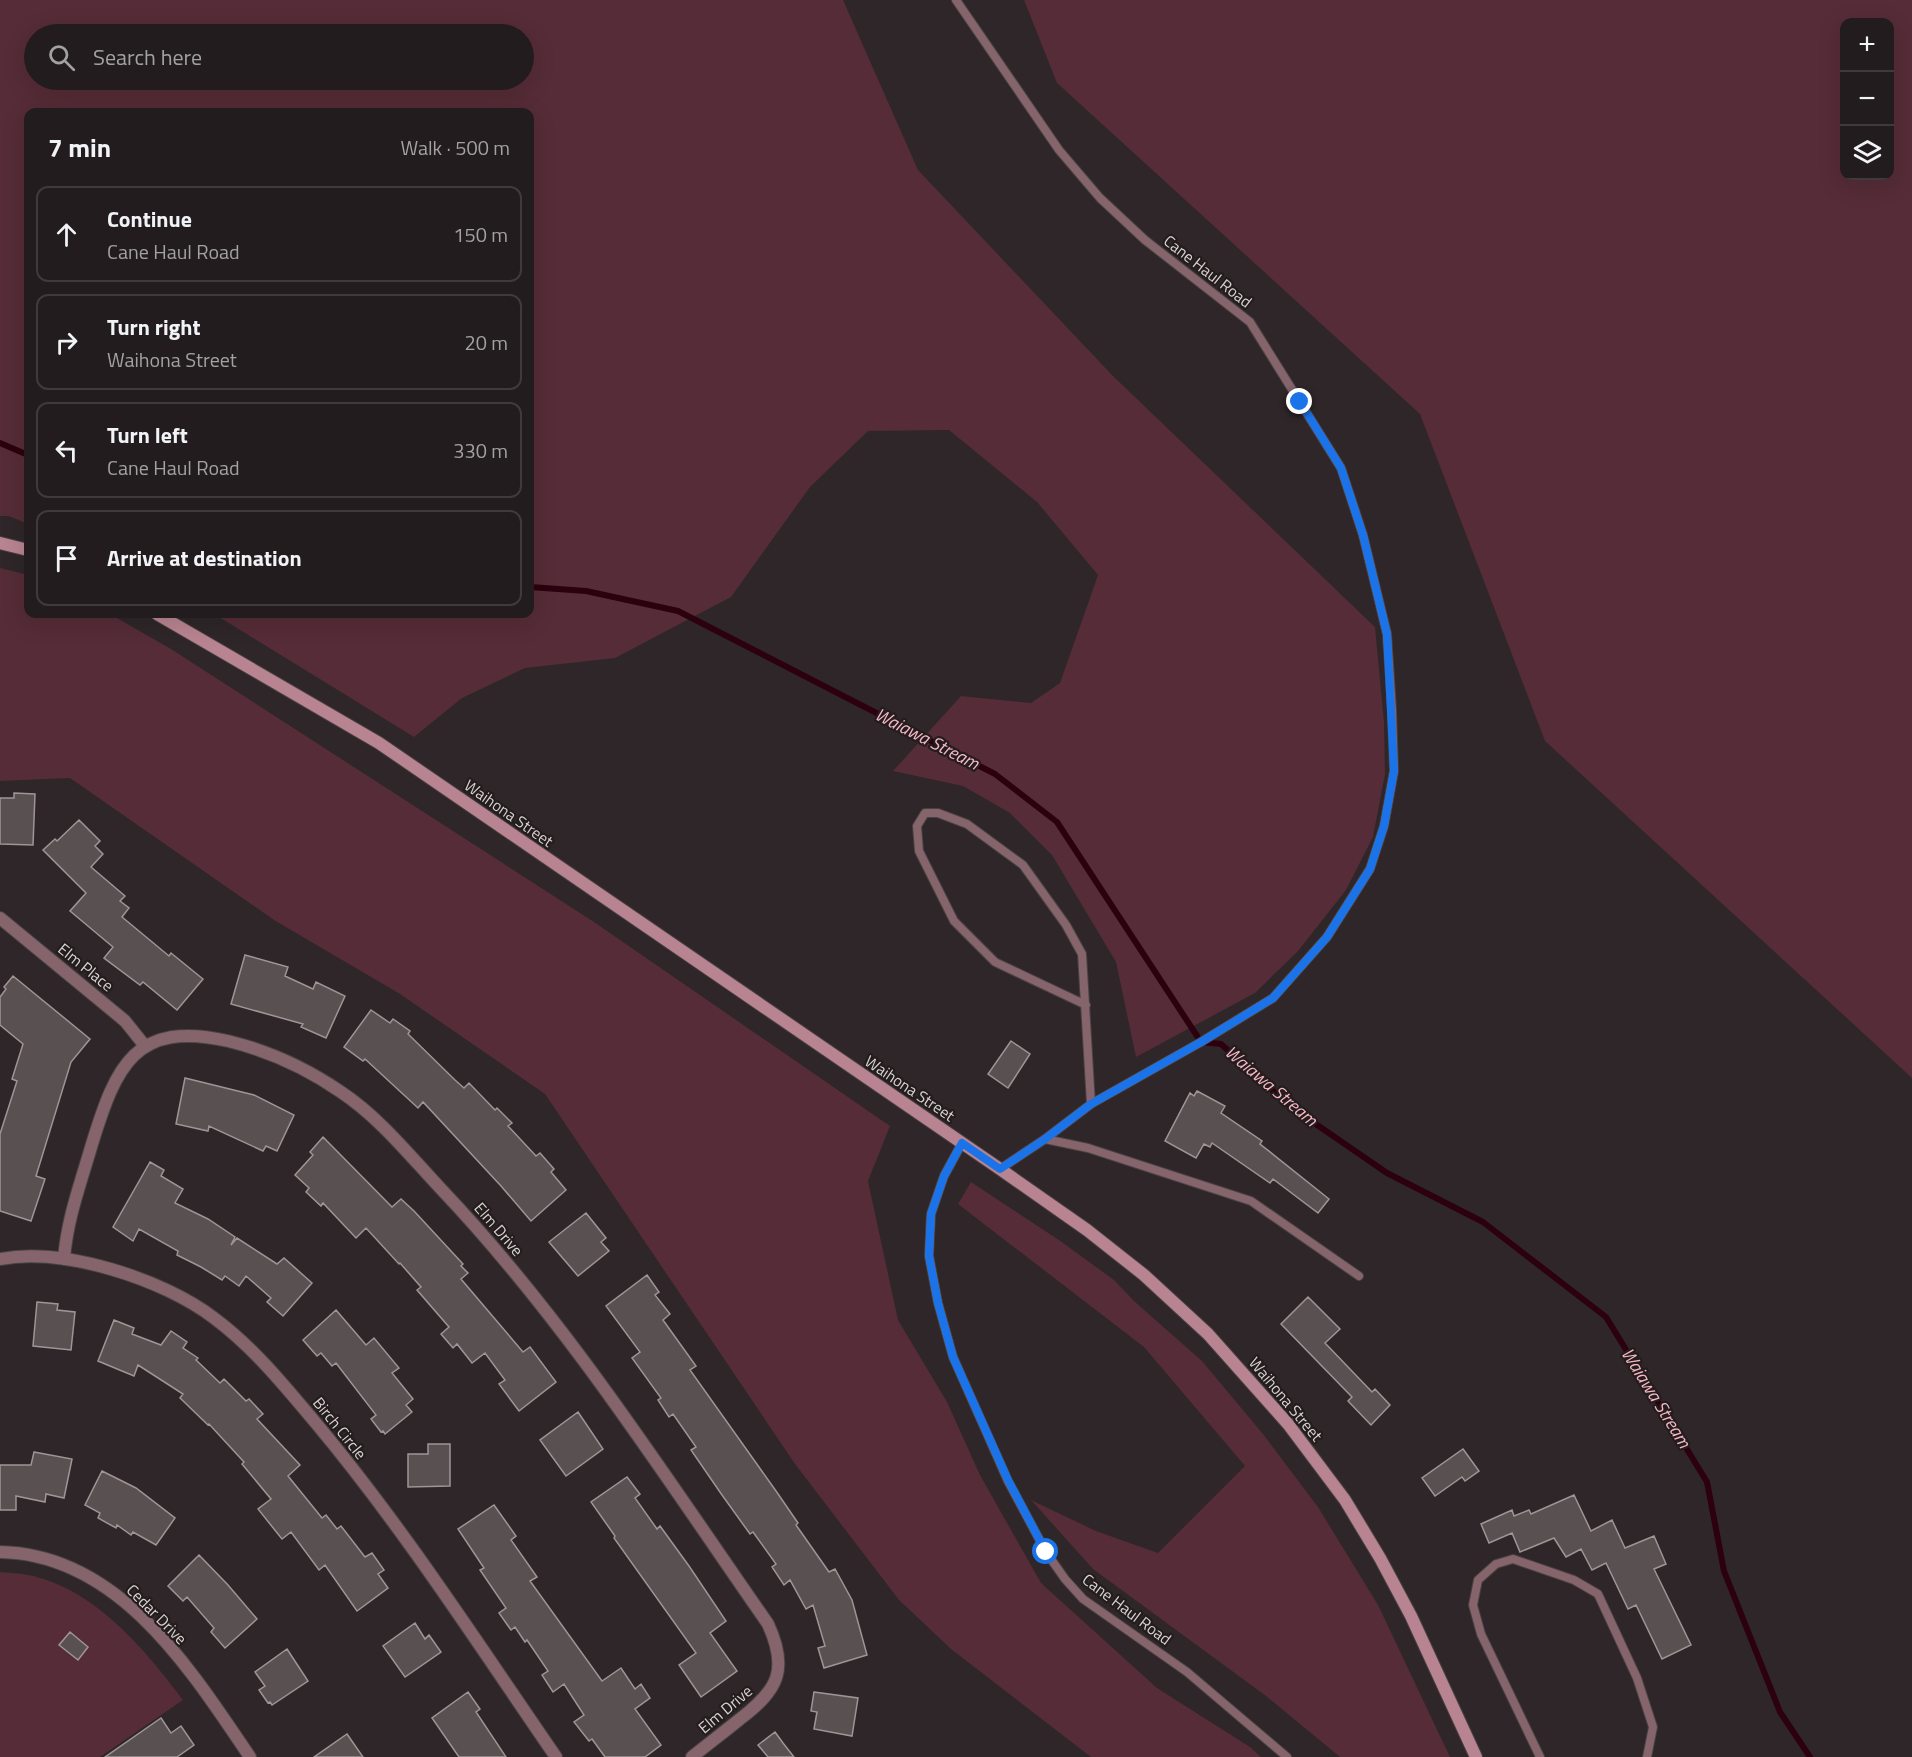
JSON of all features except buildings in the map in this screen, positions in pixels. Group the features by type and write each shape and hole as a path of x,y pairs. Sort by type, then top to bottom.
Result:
{"street":[{"path":"0,543 24,549"},
{"name":"Waihona Street","path":"164,618 379,743 1000,1169 1087,1230 1144,1275 1208,1334 1288,1424 1345,1500 1411,1616 1476,1757"},
{"name":"Elm Place","path":"0,918 126,1021 145,1046"},
{"name":"Elm Drive","path":"64,1259 67,1228 108,1093 132,1056 145,1046 181,1036 228,1041 262,1050 291,1063 341,1092 381,1125 475,1224 559,1327 624,1415 768,1624 776,1640 779,1667 775,1683 759,1704 692,1757"},
{"name":"Birch Circle","path":"0,1259 64,1259 111,1269 189,1301 214,1317 245,1344 341,1453 393,1521 556,1757"},
{"name":"Cedar Drive","path":"0,1552 37,1556 58,1562 81,1572 112,1592 149,1625 187,1667 250,1757"}],"lane":[{"name":"Cane Haul Road","path":"956,0 1059,150 1100,198 1145,240 1250,322 1341,468 1363,535 1387,634 1394,771 1384,826 1370,869 1327,937 1273,998 1091,1104 1000,1169"},
{"path":"1086,1005 995,962 954,921 919,851 917,826 925,813 939,813 967,824 1023,865 1066,925 1082,954 1086,1005 1091,1104"},
{"path":"1045,1139 1088,1148 1251,1201 1359,1276"},
{"name":"Cane Haul Road","path":"962,1143 944,1176 931,1214 929,1256 938,1303 953,1357 1014,1491 1046,1552 1083,1599 1187,1672 1287,1757"},
{"path":"1540,1757 1481,1634 1473,1605 1478,1580 1496,1564 1514,1559 1574,1580 1598,1594 1637,1678 1653,1727 1647,1757"}],"shaded area":[{"path":"0,0 843,0 918,170 1113,376 1375,627 1384,722 1385,774 1373,837 1346,890 1298,951 1255,993 1136,1057 1116,962 1052,855 1010,813 963,786 893,771 961,696 1031,703 1060,683 1098,575 1037,502 949,430 868,431 810,487 731,597 615,658 525,668 462,698 414,737 221,618 534,618 534,108 24,108 24,522 9,516 0,516"},
{"path":"1024,0 1912,0 1912,1078 1545,741 1420,414 1057,83"},
{"path":"0,568 24,574 24,618 117,618 171,649 594,922 890,1126 868,1181 898,1320 947,1402 980,1475 1041,1583 1157,1688 1250,1747 1261,1757 1091,1757 951,1649 899,1600 795,1464 545,1094 400,994 274,920 70,778 0,781"},
{"path":"971,1182 1059,1240 1114,1280 1134,1301 1202,1361 1263,1434 1318,1507 1378,1605 1450,1757 1340,1757 1266,1696 1093,1569 1031,1500 1096,1531 1158,1553 1245,1466 1144,1347 958,1204"},
{"path":"0,1572 25,1574 52,1582 96,1607 135,1641 183,1700 100,1757 0,1757"}],"waterway":[{"name":"Waiawa Stream","path":"0,443 24,453"},
{"name":"Waiawa Stream","path":"534,587 586,591 678,611 995,774 1057,822 1201,1042 1221,1044 1291,1107 1387,1173 1483,1222 1606,1317 1707,1482 1724,1571 1780,1712 1810,1757"}],"route":[{"path":"1046,1552 1008,1480 953,1357 938,1303 929,1256 931,1214 944,1176 962,1143 1000,1169 1091,1104 1273,998 1327,937 1370,869 1384,826 1394,771 1387,634 1363,535 1341,468 1300,402"}]}
